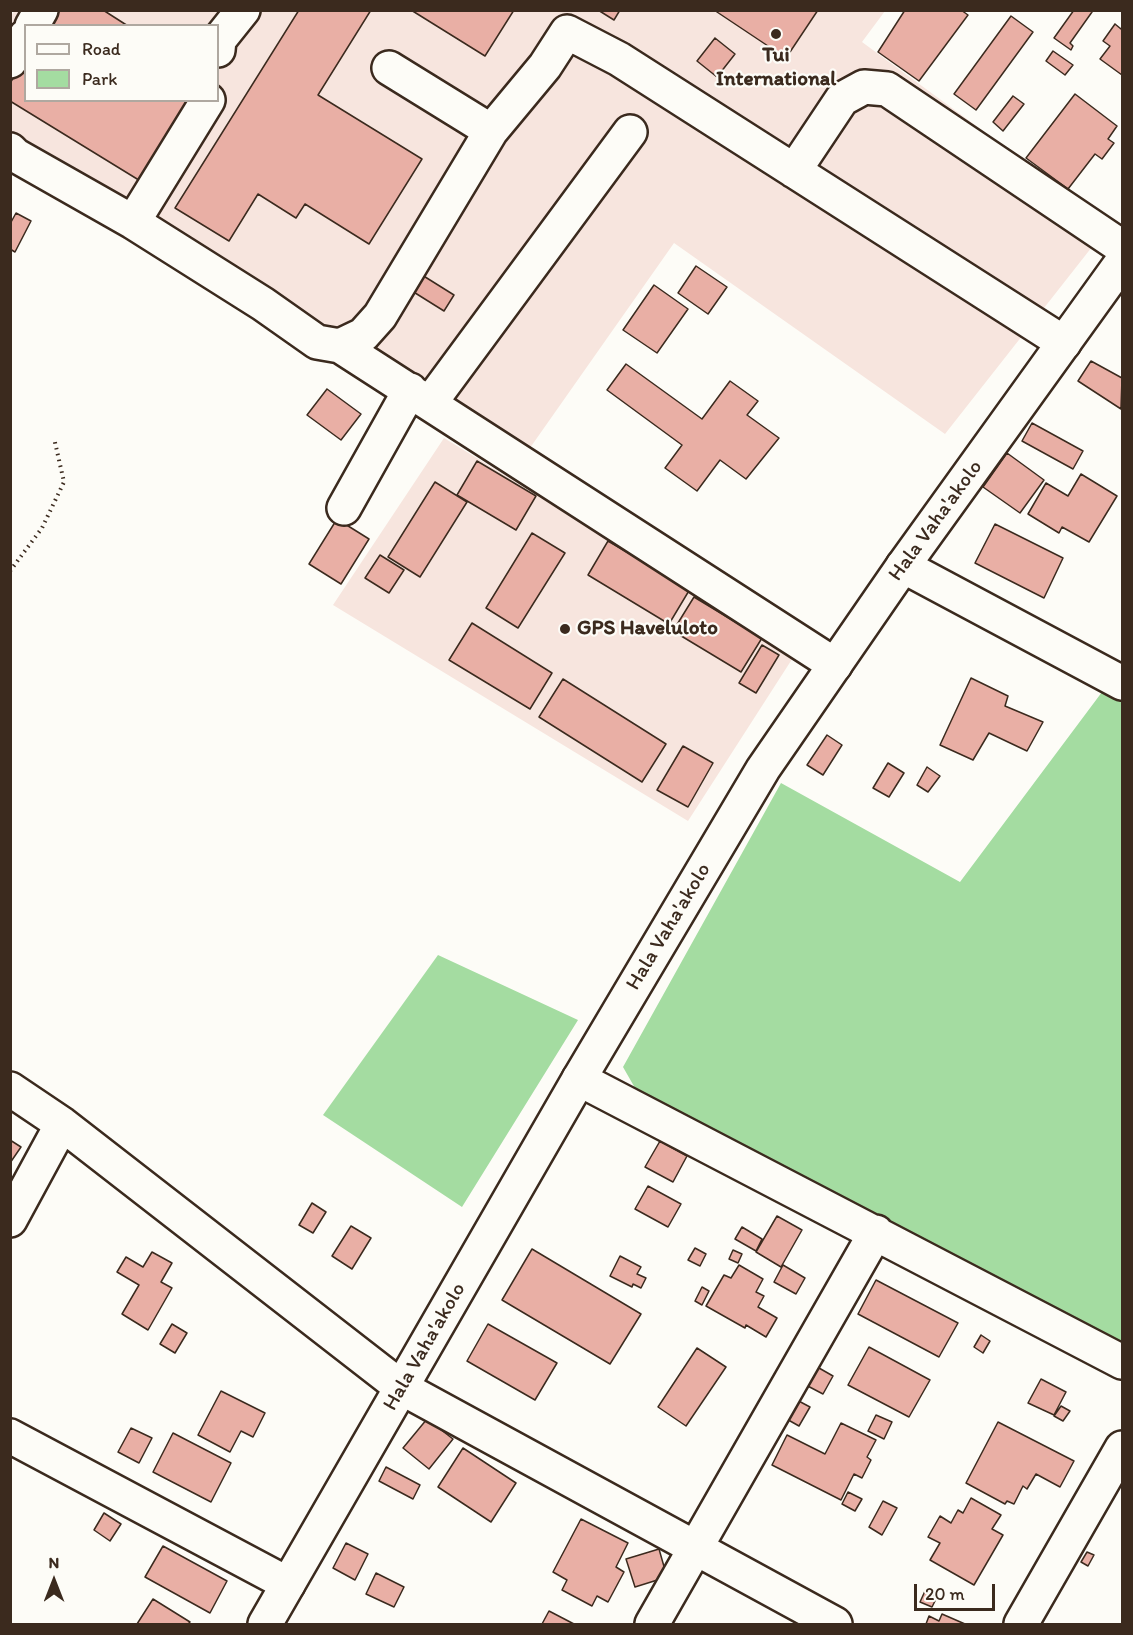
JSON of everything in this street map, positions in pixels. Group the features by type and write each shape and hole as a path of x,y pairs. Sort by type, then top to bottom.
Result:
{"street":[{"path":"33,24 41,10"},
{"path":"219,40 243,10"},
{"path":"340,346 363,335 380,316 491,130 545,66 574,21 619,59 1064,343"},
{"path":"10,61 24,39"},
{"path":"389,69 491,130"},
{"path":"794,171 842,99 864,87 887,89 1122,247"},
{"path":"133,222 207,102"},
{"path":"344,508 420,397 630,132"},
{"path":"10,150 133,222 263,304 317,342 340,346 835,665"},
{"name":"Hala Vaha'akolo","path":"265,1624 579,1079 763,769 903,566 1122,262"},
{"path":"903,566 1122,683"},
{"path":"579,1079 1122,1362"},
{"path":"10,1089 62,1124 402,1388 835,1624"},
{"path":"10,1220 62,1124"},
{"path":"652,1624 876,1232"},
{"path":"10,1436 288,1584"},
{"path":"1021,1624 1122,1448"}],"path":[{"path":"10,571 42,528 64,482 54,438"}],"shaded area":[{"path":"15,10 885,11 862,42 1110,224 945,434 674,243 525,455 11,137 10,17"},
{"name":"GPS Haveluloto","path":"444,438 796,653 688,821 333,605"}],"green space":[{"path":"1105,688 1122,698 1122,1346 635,1088 623,1067 781,783 960,882"},
{"path":"438,955 578,1020 462,1207 323,1115"}],"building":[{"path":"56,10 103,10 125,24 48,24"},
{"path":"299,10 371,10 318,95 422,159 369,244 305,204 296,218 258,194 229,241 175,208"},
{"path":"411,10 514,10 485,56"},
{"path":"598,10 620,10 614,20"},
{"name":"Tui International","path":"714,10 818,10 786,58"},
{"path":"905,10 961,10 968,15 919,81 878,52"},
{"path":"1074,10 1092,12 1070,43 1073,46 1071,50 1054,38"},
{"path":"1011,16 1033,32 976,110 954,94"},
{"path":"1115,24 1121,29 1122,27 1122,75 1100,59 1110,46 1103,41"},
{"path":"715,38 735,54 717,77 697,61"},
{"path":"1053,51 1073,65 1065,75 1046,61"},
{"path":"24,62 24,102 192,102 142,182 10,101 10,83"},
{"path":"1075,94 1117,126 1108,139 1114,143 1102,159 1095,154 1068,189 1026,158"},
{"path":"1013,96 1024,104 1003,131 993,122"},
{"path":"16,213 31,221 15,252 10,249 10,224"},
{"path":"696,266 727,287 708,314 678,293"},
{"path":"422,275 454,295 444,311 412,291"},
{"path":"654,285 688,309 657,353 623,330"},
{"path":"1091,361 1122,378 1121,409 1078,381"},
{"path":"626,364 702,419 730,381 758,401 747,415 779,438 746,479 720,460 697,491 665,468 682,445 607,390"},
{"path":"327,389 361,414 341,440 307,415"},
{"path":"1032,423 1083,451 1073,469 1022,441"},
{"path":"1007,453 1044,480 1020,513 983,487"},
{"path":"477,461 536,496 516,530 457,495"},
{"path":"1081,474 1117,496 1089,542 1062,527 1059,533 1028,514 1046,483 1068,496"},
{"path":"435,482 467,502 420,577 388,557"},
{"path":"337,519 369,539 341,584 309,564"},
{"path":"995,524 1063,558 1044,598 975,563"},
{"path":"532,533 565,553 518,628 486,608"},
{"path":"608,541 690,589 669,624 588,575"},
{"path":"380,555 404,570 389,593 365,578"},
{"path":"694,597 762,638 741,672 673,631"},
{"path":"472,623 552,673 530,709 449,660"},
{"path":"762,645 779,655 756,693 739,683"},
{"path":"971,678 1008,696 1005,706 1043,722 1027,751 989,733 973,760 940,745"},
{"path":"563,679 666,744 642,782 539,717"},
{"path":"827,735 842,745 823,775 807,765"},
{"path":"683,746 713,763 688,807 657,790"},
{"path":"888,763 904,773 889,797 873,788"},
{"path":"927,767 940,776 928,792 917,785"},
{"path":"10,1140 21,1147 10,1163"},
{"path":"660,1141 687,1156 673,1182 645,1167"},
{"path":"648,1186 681,1204 668,1227 635,1209"},
{"path":"312,1203 326,1212 313,1233 299,1225"},
{"path":"777,1216 802,1230 781,1267 756,1252"},
{"path":"351,1226 371,1238 352,1269 332,1256"},
{"path":"742,1227 762,1239 756,1251 735,1239"},
{"path":"695,1248 706,1254 700,1266 688,1260"},
{"path":"532,1249 641,1314 610,1364 502,1300"},
{"path":"733,1250 742,1254 738,1263 729,1259"},
{"path":"152,1252 172,1263 161,1282 172,1288 148,1330 122,1314 139,1285 117,1272 126,1257 143,1267"},
{"path":"620,1256 641,1267 637,1274 646,1278 641,1288 633,1284 632,1287 610,1276"},
{"path":"739,1265 763,1279 756,1292 764,1296 758,1307 777,1318 766,1337 706,1306 724,1275 731,1278"},
{"path":"783,1265 805,1278 796,1294 774,1282"},
{"path":"876,1280 958,1323 939,1357 858,1314"},
{"path":"702,1287 709,1291 702,1305 695,1301"},
{"path":"172,1324 187,1333 175,1353 160,1344"},
{"path":"488,1324 557,1363 535,1400 467,1361"},
{"path":"981,1335 990,1341 983,1353 974,1347"},
{"path":"869,1347 930,1380 909,1417 848,1385"},
{"path":"697,1348 726,1367 686,1426 658,1407"},
{"path":"812,1364 833,1376 823,1394 802,1383"},
{"path":"1041,1379 1066,1392 1054,1415 1028,1403"},
{"path":"221,1391 265,1413 253,1437 241,1431 230,1452 198,1435"},
{"path":"793,1398 810,1407 799,1426 783,1417"},
{"path":"1061,1406 1070,1411 1063,1421 1054,1416"},
{"path":"876,1415 892,1422 884,1439 868,1431"},
{"path":"427,1419 453,1439 429,1469 403,1448"},
{"path":"998,1422 1074,1461 1060,1487 1036,1474 1027,1489 1023,1486 1014,1504 1007,1501 1005,1504 966,1483"},
{"path":"841,1423 876,1440 867,1457 871,1460 862,1478 854,1474 841,1500 772,1465 787,1435 825,1454"},
{"path":"131,1428 152,1438 139,1463 118,1452"},
{"path":"173,1433 231,1463 211,1502 153,1472"},
{"path":"463,1448 516,1483 491,1522 438,1487"},
{"path":"386,1467 420,1485 413,1499 379,1481"},
{"path":"848,1492 862,1499 855,1511 842,1504"},
{"path":"971,1498 1001,1515 992,1529 1003,1535 974,1585 930,1560 940,1543 928,1537 940,1516 951,1523 958,1510 963,1513"},
{"path":"883,1501 897,1508 882,1535 869,1527"},
{"path":"104,1513 121,1524 110,1541 94,1530"},
{"path":"581,1519 628,1543 616,1567 624,1572 608,1602 597,1596 592,1606 562,1590 567,1580 553,1572"},
{"path":"346,1543 368,1554 355,1580 333,1568"},
{"path":"163,1546 227,1581 210,1613 145,1577"},
{"path":"659,1549 667,1577 635,1587 626,1559"},
{"path":"1087,1552 1094,1555 1088,1566 1081,1562"},
{"path":"376,1573 404,1587 394,1607 366,1594"},
{"path":"925,1591 937,1597 932,1607 920,1602"},
{"path":"153,1599 190,1622 188,1624 137,1624"},
{"path":"549,1611 574,1624 542,1624"},
{"path":"942,1614 965,1624 926,1624 929,1616 939,1621"}],"place":[{"name":"Tui International","path":"776,34"},
{"name":"GPS Haveluloto","path":"565,629"}]}
